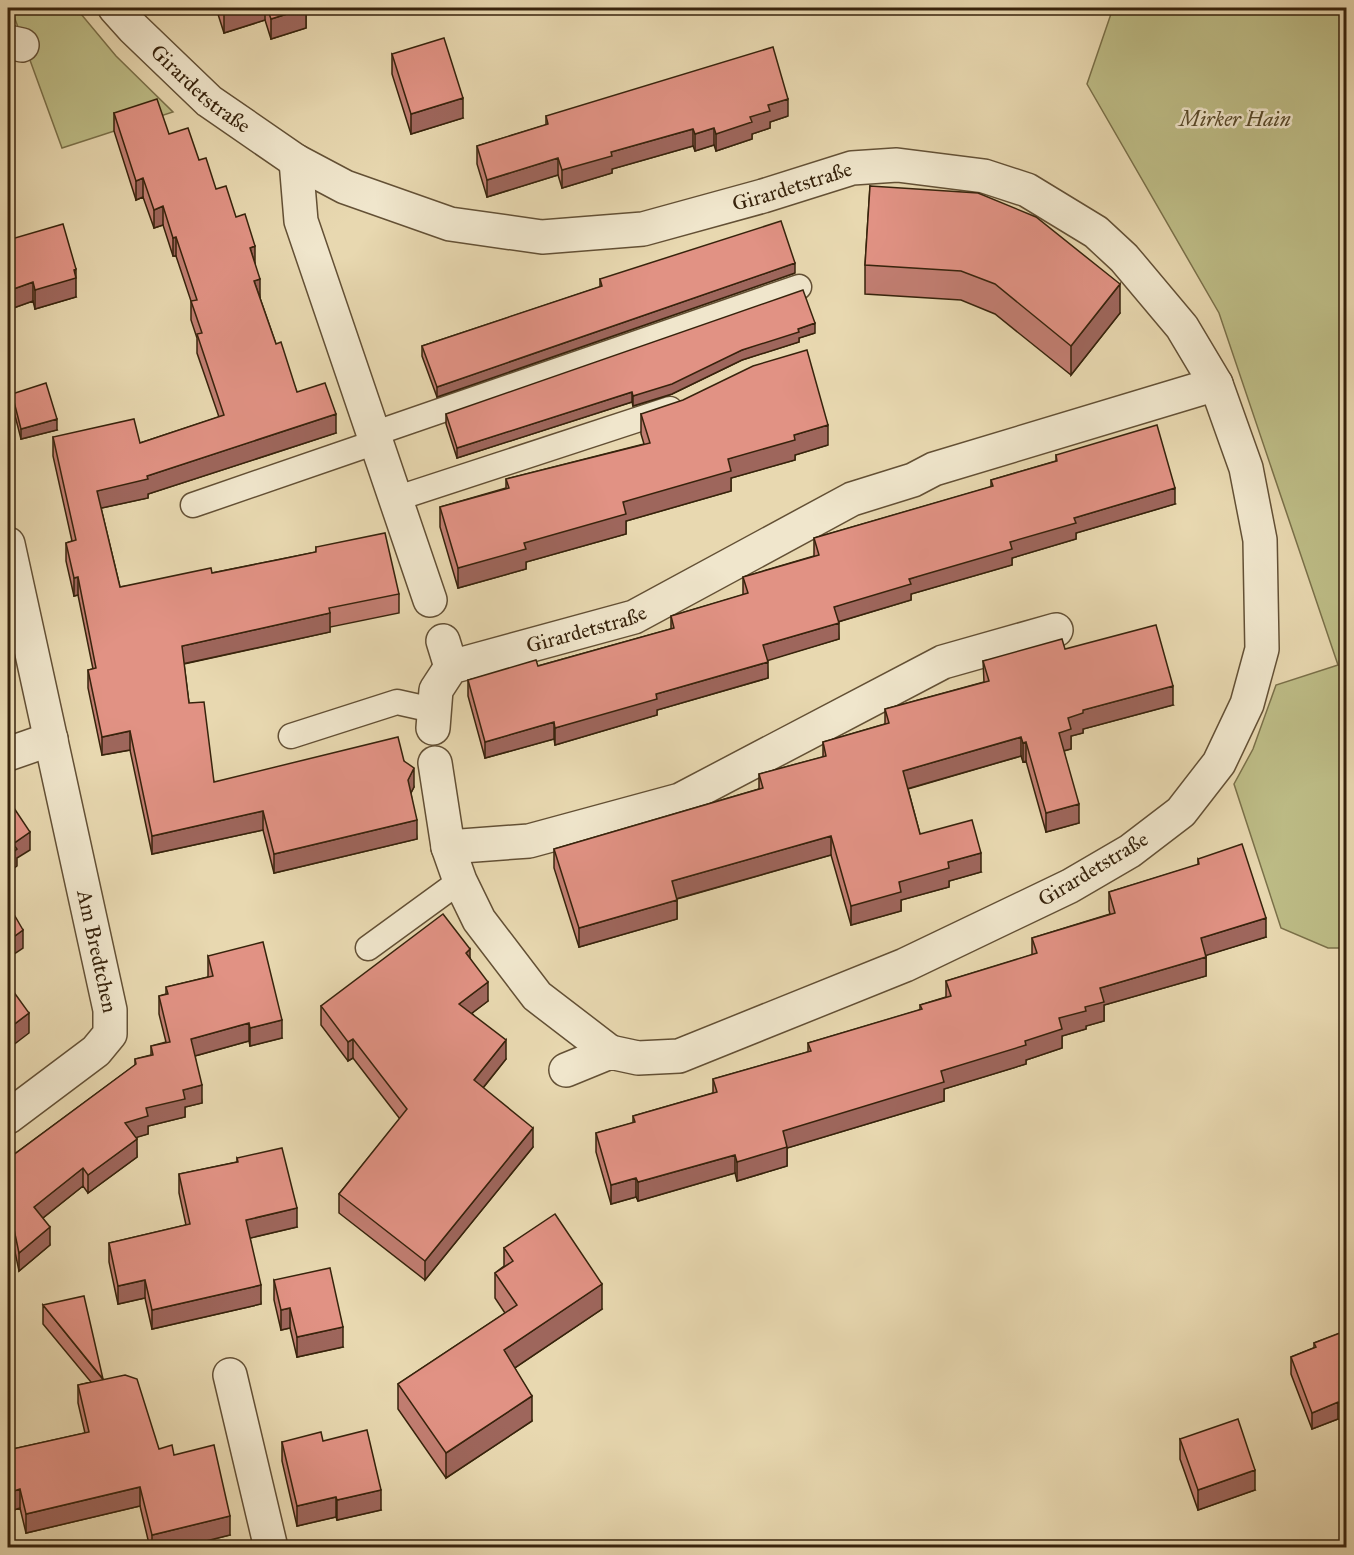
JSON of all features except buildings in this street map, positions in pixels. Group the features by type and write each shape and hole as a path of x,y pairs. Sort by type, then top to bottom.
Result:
{"street":[{"name":"Girardetstraße","path":"115,8 209,101 296,161 345,187 450,224 542,237 643,229 852,168 897,165 984,176 1027,190 1096,232 1124,258 1182,327 1216,384 1246,468 1260,540 1262,649 1247,705 1219,763 1181,812 1130,851 1070,886 905,965 679,1056 638,1058 609,1052 537,996 480,920 460,881 448,847 435,763"},
{"path":"296,161 301,221 430,600"},
{"name":"Girardetstraße","path":"433,719 436,690 447,654 634,617 852,499 913,480 934,469 1216,384"},
{"name":"Am Bredtchen","path":"8,544 110,1010 110,1034 96,1051 8,1117"},
{"path":"448,847 529,841 680,800 943,662 1056,630"},
{"path":"8,754 51,739"},
{"path":"566,1070 609,1052"},
{"path":"230,1375 271,1548"}],"lane":[{"path":"193,505 799,286"},
{"path":"395,499 688,402"},
{"name":"Girardetstraße","path":"291,736 397,702 433,719"},
{"path":"368,948 460,881"}],"green space":[{"path":"11,8 76,8 116,56 173,112 62,148"},
{"name":"Mirker Hain","path":"1113,8 1346,8 1346,948 1328,948 1281,928 1234,784 1253,749 1276,685 1338,665 1219,313 1087,84"}]}
